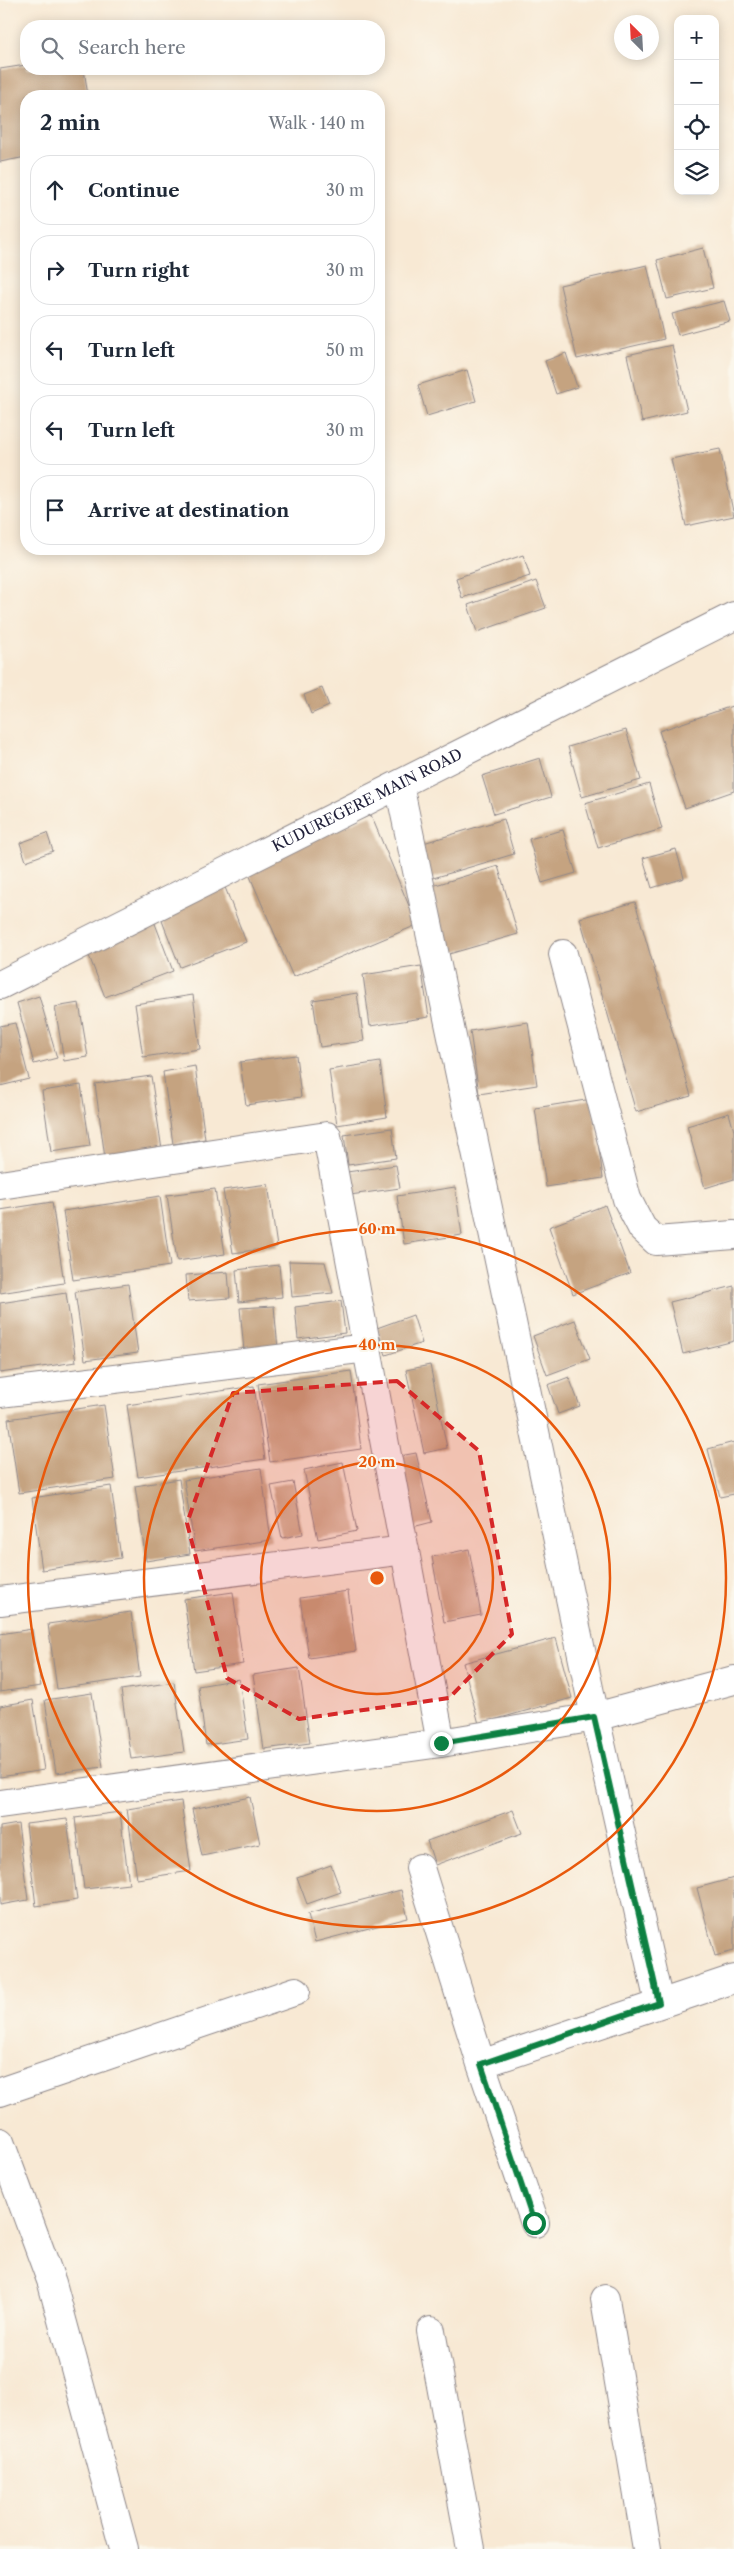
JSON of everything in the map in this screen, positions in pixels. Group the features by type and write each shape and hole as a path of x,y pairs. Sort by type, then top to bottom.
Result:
{"street":[{"name":"KUDUREGERE MAIN ROAD","path":"0,985 734,616"},
{"path":"399,785 594,1717 659,2003"},
{"path":"563,954 627,1199 642,1228 656,1241 734,1235"},
{"path":"0,1185 327,1136 441,1743"},
{"path":"0,1393 367,1348"},
{"path":"0,1600 405,1550"},
{"path":"0,1804 441,1743 594,1717 734,1680"},
{"path":"420,1868 481,2064 534,2223"},
{"path":"481,2064 734,1979"},
{"path":"0,2092 296,1990"},
{"path":"0,2142 52,2283 124,2549"},
{"path":"605,2299 647,2549"},
{"path":"431,2331 471,2549"}],"highlighted area":[{"path":"397,1381 479,1451 512,1634 449,1698 299,1719 227,1678 187,1523 233,1393"}],"building":[{"path":"20,66 20,75 85,75 87,90 20,90 20,158 0,162 0,69"},
{"path":"703,248 713,288 667,299 657,260"},
{"path":"647,265 664,339 577,359 560,285"},
{"path":"724,301 730,321 678,335 672,314"},
{"path":"672,345 687,411 642,422 627,355"},
{"path":"566,353 577,387 556,394 545,361"},
{"path":"467,370 476,401 427,416 418,385"},
{"path":"720,449 734,516 686,526 671,459"},
{"path":"523,555 530,576 462,598 456,578"},
{"path":"536,581 546,608 477,632 468,605"},
{"path":"322,688 329,706 311,714 304,695"},
{"path":"732,706 734,713 734,791 685,808 659,731"},
{"path":"626,730 641,780 582,797 568,747"},
{"path":"540,758 551,797 494,814 482,776"},
{"path":"649,784 662,829 598,848 585,803"},
{"path":"371,815 417,925 293,977 246,867"},
{"path":"504,819 514,854 430,879 420,844"},
{"path":"563,830 576,873 542,883 529,839"},
{"path":"47,833 53,851 26,861 20,843"},
{"path":"676,849 684,878 652,888 643,858"},
{"path":"498,866 518,934 449,954 429,887"},
{"path":"223,882 246,942 180,967 157,908"},
{"path":"635,902 691,1096 636,1112 580,918"},
{"path":"154,921 173,971 105,997 86,948"},
{"path":"421,966 429,1017 370,1026 363,975"},
{"path":"357,993 364,1041 320,1047 313,1000"},
{"path":"193,995 200,1049 143,1057 135,1004"},
{"path":"39,996 57,1058 34,1064 17,1003"},
{"path":"79,1003 88,1057 64,1061 55,1007"},
{"path":"528,1022 537,1085 479,1094 470,1031"},
{"path":"15,1023 29,1079 0,1086 0,1026"},
{"path":"296,1055 301,1097 246,1105 240,1062"},
{"path":"380,1062 387,1117 337,1125 329,1070"},
{"path":"195,1066 205,1139 173,1144 163,1072"},
{"path":"151,1076 162,1150 105,1158 95,1084"},
{"path":"81,1085 90,1146 51,1152 42,1091"},
{"path":"592,1099 603,1178 546,1187 535,1108"},
{"path":"729,1113 734,1131 734,1179 705,1188 687,1126"},
{"path":"392,1128 396,1158 348,1165 344,1135"},
{"path":"396,1165 400,1188 350,1195 347,1172"},
{"path":"268,1184 277,1247 233,1253 223,1190"},
{"path":"455,1187 462,1235 404,1244 397,1196"},
{"path":"215,1189 225,1254 177,1261 167,1195"},
{"path":"160,1196 170,1266 73,1280 63,1211"},
{"path":"52,1202 64,1283 0,1293 0,1210"},
{"path":"605,1205 630,1273 573,1294 549,1227"},
{"path":"289,1261 325,1262 333,1293 292,1297"},
{"path":"279,1265 282,1297 239,1302 236,1270"},
{"path":"228,1272 230,1298 188,1301 186,1275"},
{"path":"128,1284 138,1353 85,1360 75,1292"},
{"path":"734,1286 734,1341 683,1354 670,1302"},
{"path":"66,1293 76,1362 0,1373 0,1303"},
{"path":"341,1301 345,1333 298,1339 295,1307"},
{"path":"274,1306 278,1349 244,1351 240,1308"},
{"path":"413,1315 422,1343 386,1355 377,1328"},
{"path":"575,1320 590,1359 547,1375 533,1336"},
{"path":"430,1365 447,1448 424,1453 406,1370"},
{"path":"351,1371 361,1449 270,1462 258,1384"},
{"path":"569,1377 580,1406 558,1414 548,1385"},
{"path":"254,1386 265,1459 138,1477 127,1405"},
{"path":"104,1405 115,1479 19,1493 8,1419"},
{"path":"734,1442 734,1494 720,1497 708,1449"},
{"path":"416,1453 432,1522 405,1529 389,1458"},
{"path":"343,1462 357,1531 318,1539 304,1470"},
{"path":"261,1468 271,1540 195,1551 184,1480"},
{"path":"179,1479 190,1554 146,1561 135,1486"},
{"path":"293,1482 303,1534 282,1538 271,1486"},
{"path":"111,1486 121,1558 42,1570 32,1498"},
{"path":"469,1549 481,1615 444,1622 432,1557"},
{"path":"348,1591 356,1651 309,1658 300,1598"},
{"path":"233,1592 243,1664 194,1671 184,1599"},
{"path":"131,1612 140,1677 57,1689 48,1624"},
{"path":"32,1629 41,1686 0,1692 0,1634"},
{"path":"556,1638 572,1698 479,1724 463,1663"},
{"path":"299,1668 310,1743 264,1749 253,1675"},
{"path":"239,1679 248,1739 206,1745 198,1686"},
{"path":"174,1682 184,1752 131,1759 121,1690"},
{"path":"92,1693 103,1767 56,1773 45,1700"},
{"path":"33,1700 44,1770 0,1777 0,1706"},
{"path":"250,1797 260,1844 202,1856 192,1809"},
{"path":"181,1801 191,1871 137,1879 127,1809"},
{"path":"513,1810 522,1833 435,1865 427,1841"},
{"path":"120,1812 129,1884 84,1889 75,1818"},
{"path":"67,1819 77,1900 36,1906 26,1824"},
{"path":"18,1824 28,1900 0,1905 0,1827"},
{"path":"331,1865 341,1892 307,1904 297,1877"},
{"path":"734,1878 734,1951 715,1956 697,1888"},
{"path":"401,1890 408,1918 315,1942 308,1914"}],"route":[{"path":"441,1743 594,1717 659,2003 481,2064 534,2223"}]}
